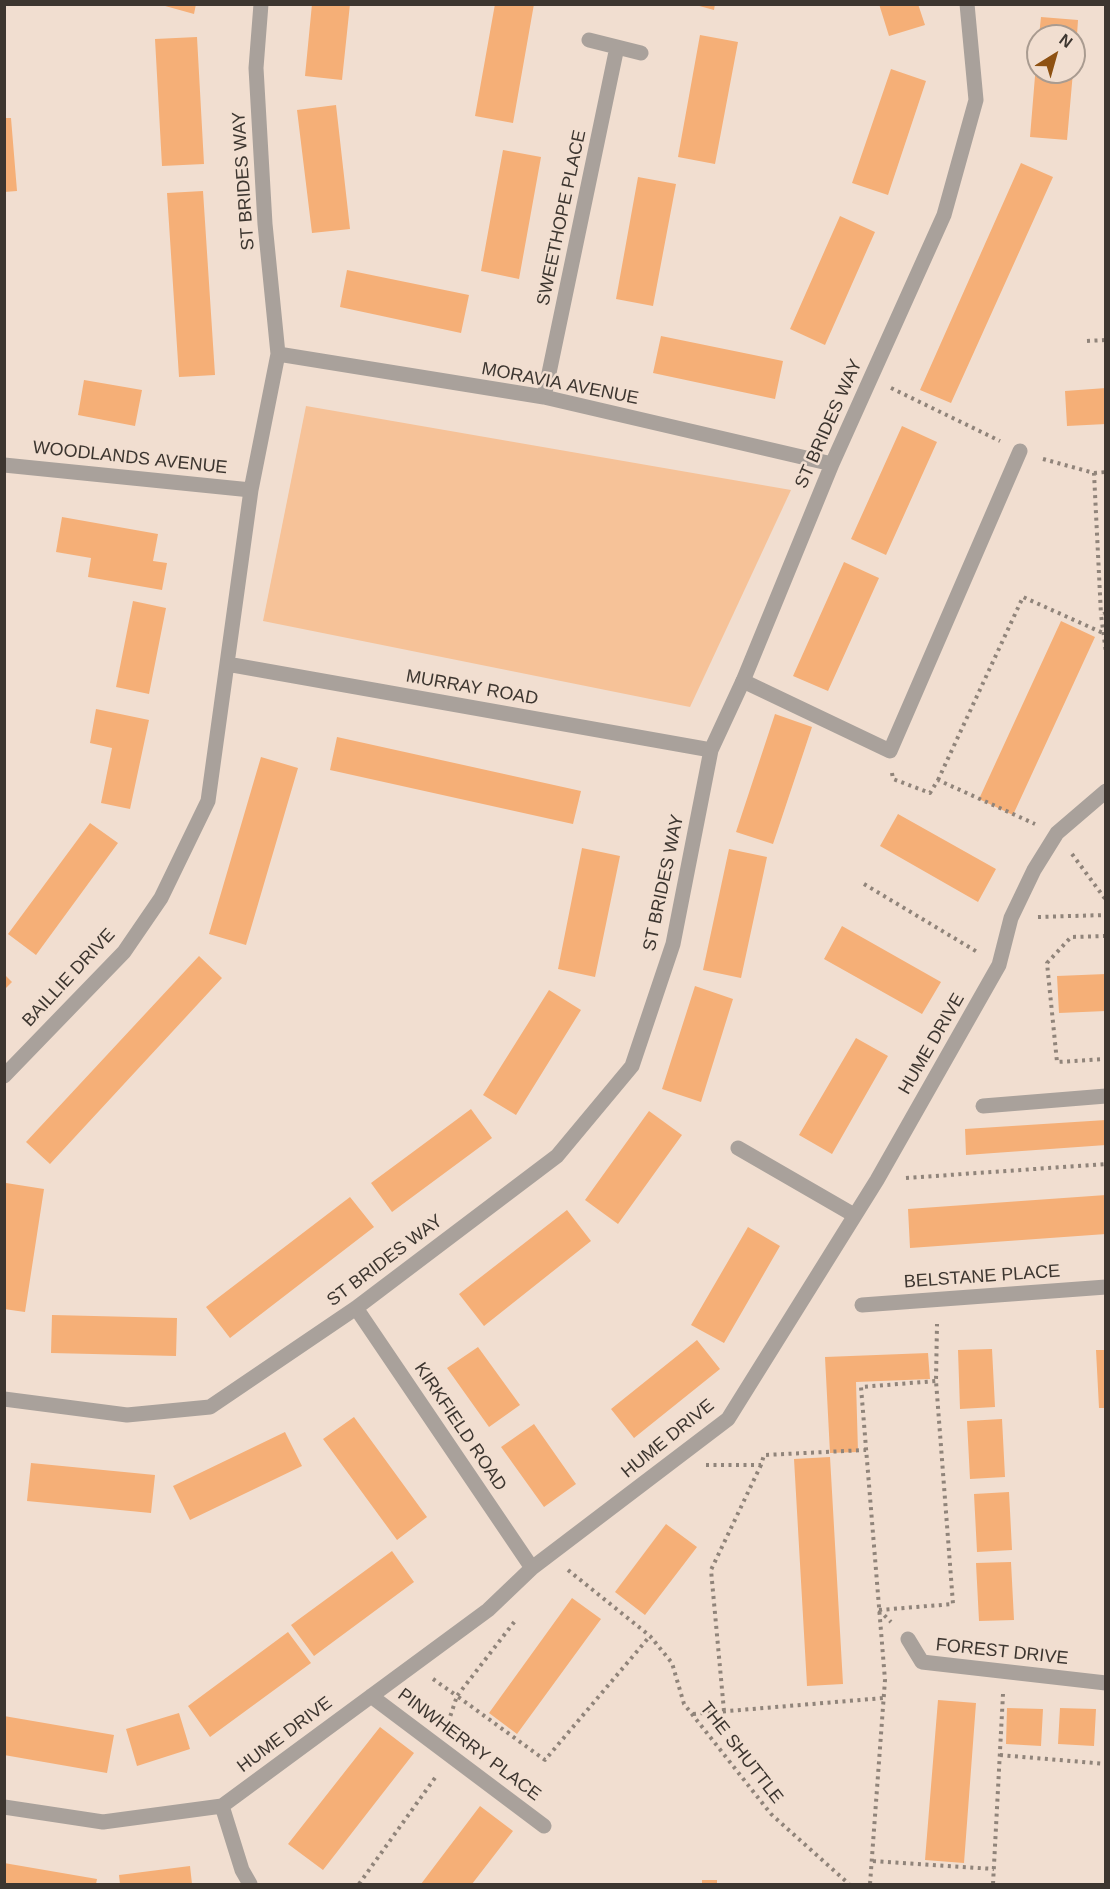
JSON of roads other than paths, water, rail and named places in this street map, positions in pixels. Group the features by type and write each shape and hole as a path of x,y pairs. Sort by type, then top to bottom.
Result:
{"street":[{"name":"ST BRIDES WAY","path":"251,490 278,354 265,224 256,68 261,4"},
{"name":"ST BRIDES WAY","path":"4,1400 127,1415 210,1407 356,1308 557,1155 632,1066 673,944 711,750 743,681 832,464 944,215 976,100 967,4"},
{"path":"588,40 642,53"},
{"name":"SWEETHOPE PLACE","path":"544,397 617,47"},
{"name":"MORAVIA AVENUE","path":"278,354 544,397 832,464"},
{"path":"743,681 890,751 1020,451"},
{"name":"WOODLANDS AVENUE","path":"4,465 251,490"},
{"path":"227,664 251,490"},
{"name":"MURRAY ROAD","path":"227,664 711,750"},
{"name":"BAILLIE DRIVE","path":"4,1076 124,952 161,898 208,801 227,664"},
{"name":"HUME DRIVE","path":"4,1807 103,1822 222,1806 488,1610 532,1568 728,1419 876,1180 999,965 1011,918 1034,870 1057,833 1106,791"},
{"path":"983,1106 1106,1096"},
{"path":"738,1148 854,1215"},
{"name":"BELSTANE PLACE","path":"862,1305 1106,1287"},
{"name":"KIRKFIELD ROAD","path":"356,1308 532,1568"},
{"name":"FOREST DRIVE","path":"908,1639 922,1662 1106,1683"},
{"name":"PINWHERRY PLACE","path":"371,1696 544,1826"},
{"path":"222,1806 242,1870 250,1884"}]}
